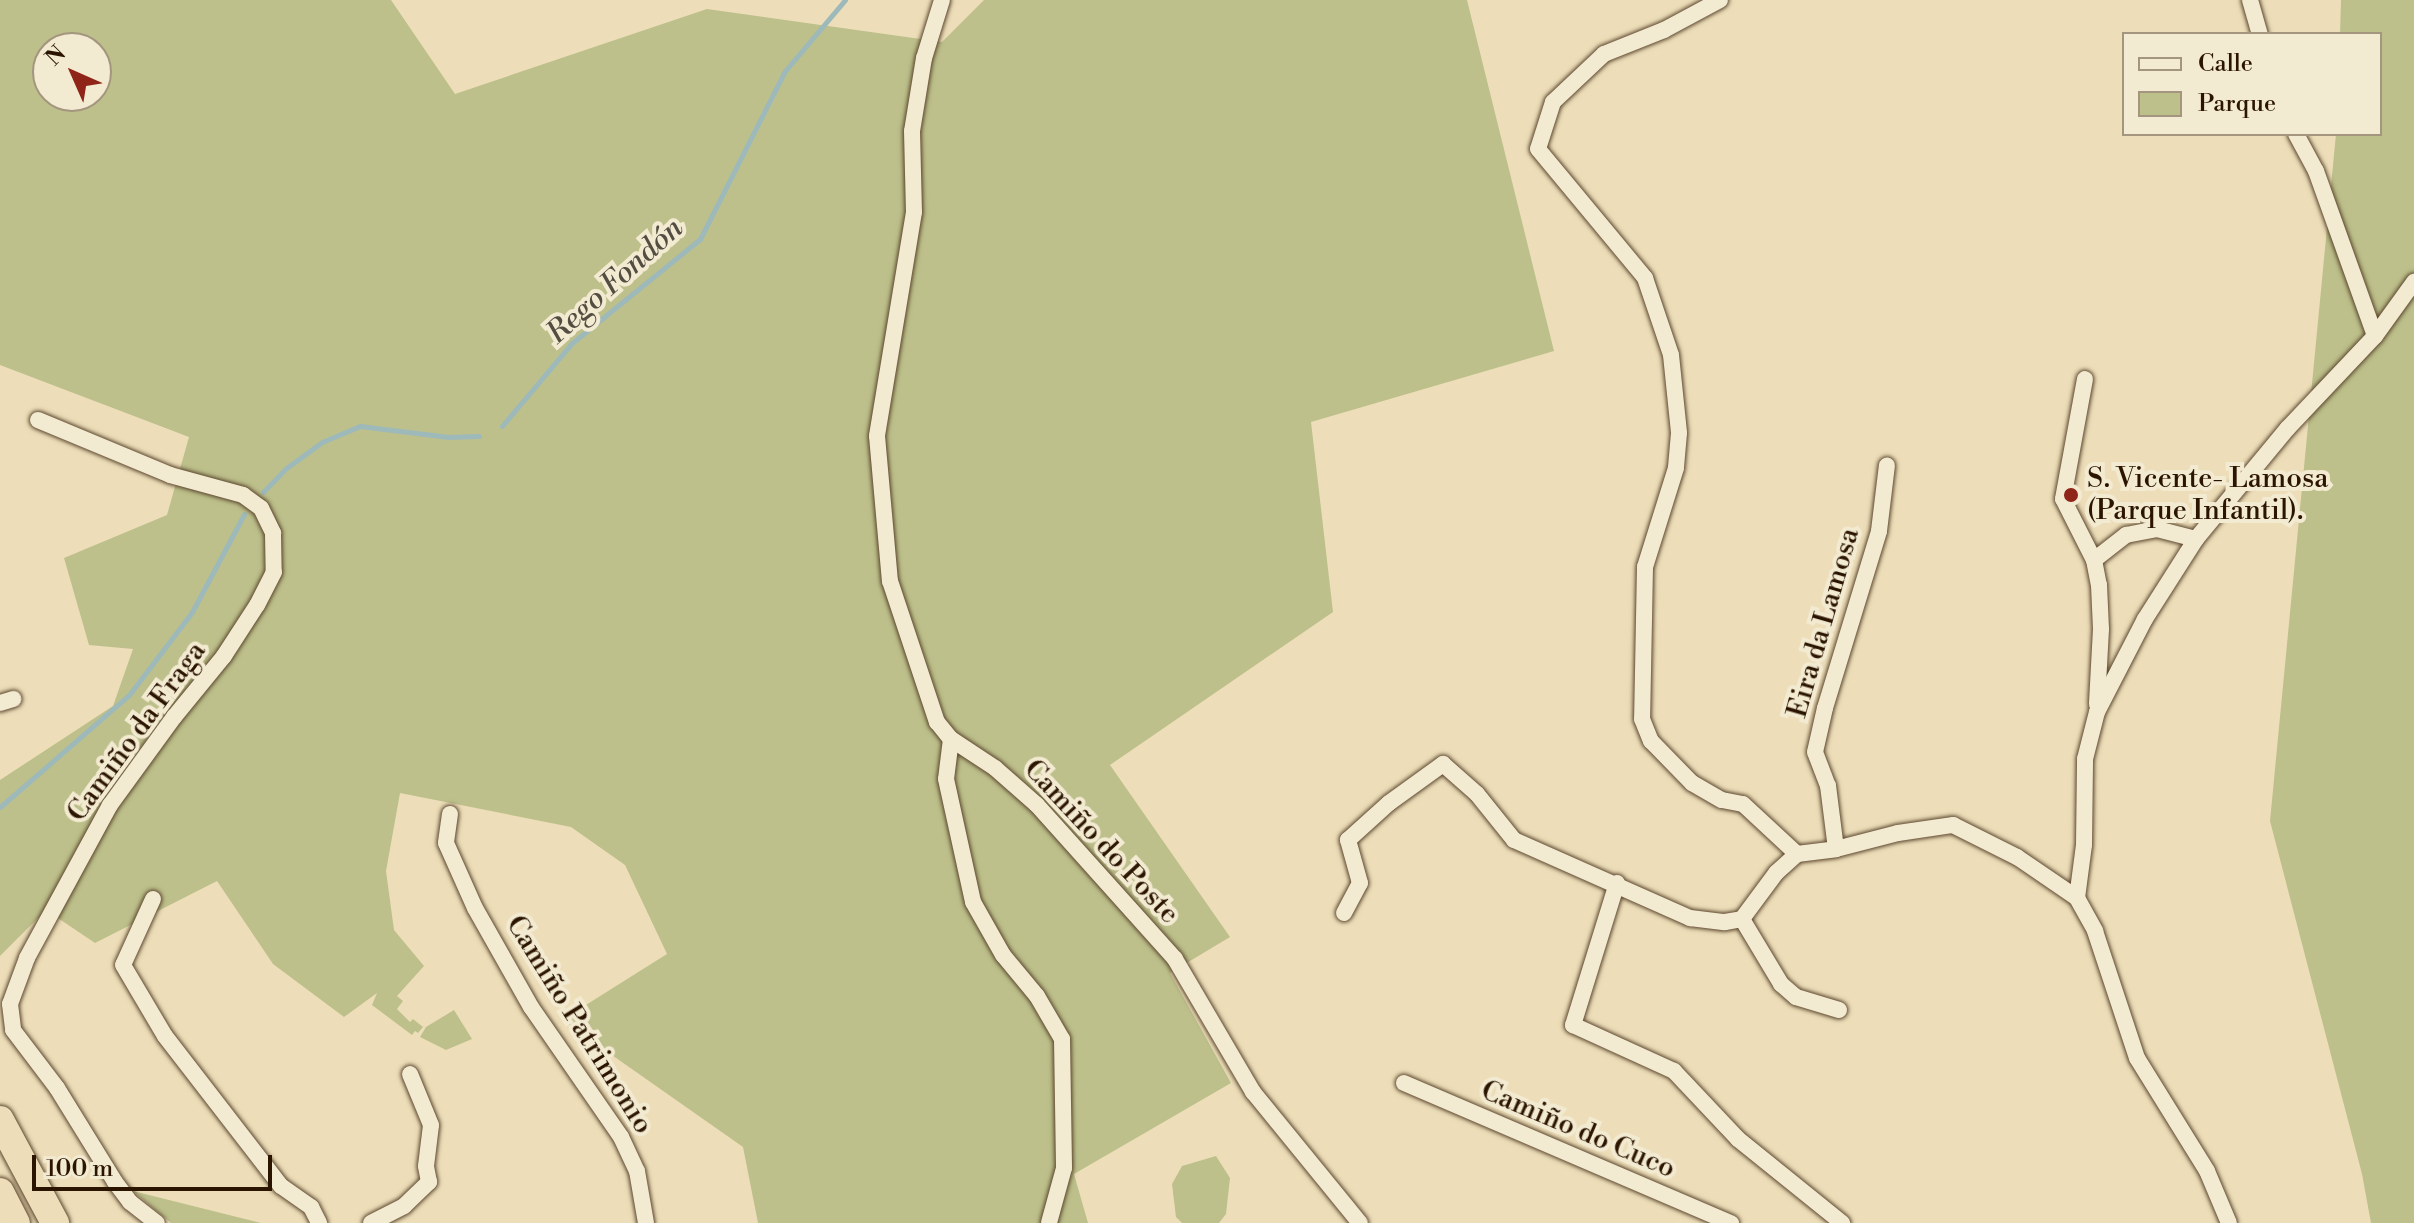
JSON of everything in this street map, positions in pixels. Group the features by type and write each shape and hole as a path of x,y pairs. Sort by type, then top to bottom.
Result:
{"highway":[{"path":"0,1120 55,1223"},
{"path":"0,1192 16,1223"}],"street":[{"name":"Camiño do Poste","path":"942,0 924,58 912,131 914,212 877,436 890,581 937,722 951,739 995,768 1037,805 1175,959 1253,1092 1360,1223"},
{"path":"2250,0 2259,32"},
{"path":"1715,1 1664,30 1604,54 1553,102 1538,149 1645,278 1671,355 1679,433 1676,468 1645,567 1642,719 1651,741 1692,783 1722,800 1743,804 1797,854"},
{"path":"2297,136 2316,171 2375,336"},
{"path":"2097,712 2145,619 2196,539 2287,429 2375,336 2414,282"},
{"path":"2077,898 2084,845 2085,759 2097,712 2101,629 2094,560 2063,499 2085,379"},
{"name":"Camiño da Fraga","path":"38,420 170,475 243,495 261,508 273,533 274,572 257,605 224,656 110,805 27,958 10,1004 13,1030 57,1088 115,1182 130,1202 157,1223"},
{"name":"Eira da Lamosa","path":"1836,849 1828,786 1815,752 1879,531 1887,465"},
{"path":"2094,560 2126,535 2157,529 2196,539"},
{"path":"951,739 946,779 973,902 1003,955 1037,996 1062,1039 1064,1168 1049,1223"},
{"path":"1344,913 1360,883 1348,840 1389,803 1443,764 1477,794 1514,840 1557,862 1617,883 1653,904 1690,918 1725,922 1742,919 1776,873 1797,854 1953,825 2017,857 2077,898 2105,956 2137,1058 2207,1171 2229,1223"},
{"name":"Camiño Patrimonio","path":"450,814 446,843 475,908 531,1007 621,1137 637,1171 646,1223"},
{"path":"1617,883 1573,1025 1674,1071 1738,1139 1842,1223"},
{"path":"153,899 123,965 165,1036 281,1186 311,1207 319,1223"},
{"path":"1742,919 1781,984 1796,997 1839,1010"},
{"path":"371,1223 404,1206 429,1182 426,1166 431,1125 410,1074"},
{"name":"Camiño do Cuco","path":"1404,1083 1731,1223"}],"green space":[{"path":"0,0 391,0 455,94 707,9 942,42 984,0 1467,0 1554,351 1311,422 1333,612 1110,765 1230,937 1170,973 1231,1083 1074,1174 1088,1223 758,1223 743,1147 562,1020 667,954 625,865 571,827 400,793 386,871 394,930 424,966 397,996 403,1001 397,1009 410,1022 413,1019 423,1027 412,1035 372,1005 377,993 344,1017 273,964 217,881 95,943 46,910 0,956 0,780 113,706 133,649 89,645 64,558 167,515 189,437 0,365"},
{"path":"2341,0 2414,0 2414,1223 2371,1223 2362,1174 2270,821 2336,136 2382,136 2382,32 2340,32"},
{"path":"454,1010 472,1039 446,1050 420,1037 426,1027"},
{"path":"1216,1156 1230,1178 1226,1214 1219,1223 1182,1223 1176,1217 1172,1184 1182,1166"},
{"path":"133,1191 261,1223 171,1223"}],"waterway":[{"name":"Rego Fondón","path":"502,426 572,343 700,239 785,71 845,0"},
{"name":"Rego Fondón","path":"263,492 285,469 322,442 360,426 448,437 479,436"},
{"name":"Rego Fondón","path":"0,807 129,695 192,612 244,514"}],"place":[{"name":"S. Vicente- Lamosa (Parque Infantil).","path":"2071,495"}]}
